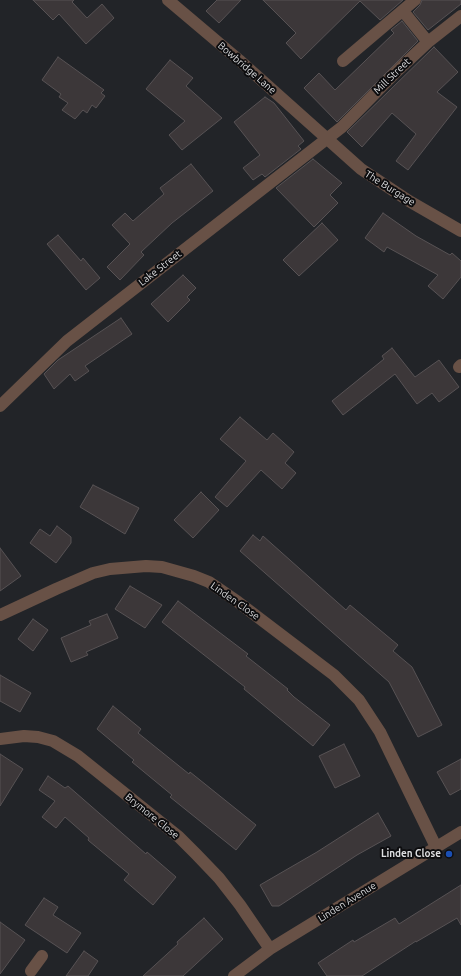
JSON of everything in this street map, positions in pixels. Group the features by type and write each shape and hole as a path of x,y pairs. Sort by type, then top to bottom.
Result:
{"street":[{"name":"Bowbridge Lane","path":"168,0 239,60 325,138"},
{"path":"343,61 415,0"},
{"path":"403,11 428,42"},
{"name":"Mill Street","path":"325,138 342,127 428,42 461,16"},
{"name":"The Burgage","path":"325,138 361,169 409,201 461,231"},
{"name":"Lake Street","path":"0,406 67,341 325,138"},
{"name":"Linden Close","path":"0,615 56,588 93,573 110,569 140,566 162,567 209,582 238,602 334,675 359,700 380,732 436,847"},
{"name":"Brymore Close","path":"0,739 24,736 38,737 53,741 78,756 174,833 196,854 228,889 270,949"},
{"name":"Linden Avenue","path":"234,976 270,949 461,832"},
{"path":"32,974 42,956"}],"building":[{"path":"33,0 74,0 72,2 87,18 102,4 114,18 86,44 59,14 53,20"},
{"path":"217,0 241,0 219,23 206,11"},
{"path":"263,0 403,0 380,20 360,1 301,59 286,43 296,33"},
{"path":"422,0 461,0 461,4 428,30 413,12 420,5"},
{"path":"402,21 418,41 337,122 304,88 319,73 335,90 394,33 391,30"},
{"path":"434,47 458,72 437,92 457,107 408,170 396,161 416,134 392,113 362,147 347,132"},
{"path":"58,57 104,90 101,93 105,96 96,108 92,105 87,113 83,110 75,119 62,110 68,103 59,97 61,94 42,80"},
{"path":"170,60 193,78 186,86 222,118 182,150 169,135 185,121 146,89"},
{"path":"265,97 274,103 304,141 298,146 301,149 265,177 262,174 253,180 243,168 260,155 234,122"},
{"path":"313,159 342,183 330,195 338,203 314,227 276,188"},
{"path":"191,164 213,191 172,223 141,252 144,255 120,280 107,267 130,244 112,225 125,213 133,221 164,194 160,188"},
{"path":"383,213 416,236 450,255 452,253 461,261 461,277 443,299 428,286 438,275 387,247 384,252 365,238"},
{"path":"322,223 338,240 299,276 283,260"},
{"path":"58,235 81,261 83,258 100,278 86,290 47,244"},
{"path":"183,275 196,288 187,297 190,300 168,322 151,304"},
{"path":"121,318 132,334 85,366 89,371 75,381 70,374 54,389 44,374 58,360"},
{"path":"392,348 415,377 439,360 459,387 439,402 432,393 417,404 395,374 343,415 332,401 384,359 382,356"},
{"path":"240,417 267,440 273,433 294,452 285,463 296,473 282,489 261,470 227,507 215,497 246,461 220,439"},
{"path":"93,485 139,508 125,534 80,507"},
{"path":"201,492 219,510 193,538 174,520"},
{"path":"57,526 71,537 71,543 56,563 30,543 40,529 50,536"},
{"path":"253,535 260,541 263,536 346,610 350,605 398,645 393,651 412,667 442,725 418,737 389,682 240,551"},
{"path":"0,548 21,576 0,591"},
{"path":"130,586 162,605 145,628 115,609"},
{"path":"178,601 248,654 246,656 288,689 287,690 294,697 330,725 313,746 244,689 245,687 162,622"},
{"path":"107,614 118,638 86,652 88,655 71,662 61,638 91,625 89,621"},
{"path":"33,619 48,630 33,651 18,639"},
{"path":"0,675 31,693 20,712 0,701"},
{"path":"113,706 141,729 138,733 189,774 190,772 256,825 236,850 170,797 172,795 132,762 134,760 97,729"},
{"path":"344,744 360,776 335,788 319,756"},
{"path":"0,754 23,769 0,806"},
{"path":"461,759 461,789 450,795 437,772"},
{"path":"48,776 65,788 68,786 146,854 147,852 176,877 153,905 124,880 129,874 89,841 89,838 65,817 56,828 42,817 55,801 39,790"},
{"path":"378,813 391,836 357,855 279,906 272,906 260,885 317,852"},
{"path":"461,885 461,925 457,918 416,941 362,976 327,976 318,963 353,940 354,942 395,918 399,924"},
{"path":"44,898 58,907 53,915 81,933 67,953 25,925"},
{"path":"204,918 223,939 183,976 143,976 178,944 177,942"},
{"path":"0,922 25,940 0,974"},
{"path":"84,951 98,961 88,976 66,976"}],"place":[{"name":"Linden Close","path":"449,854"}]}
